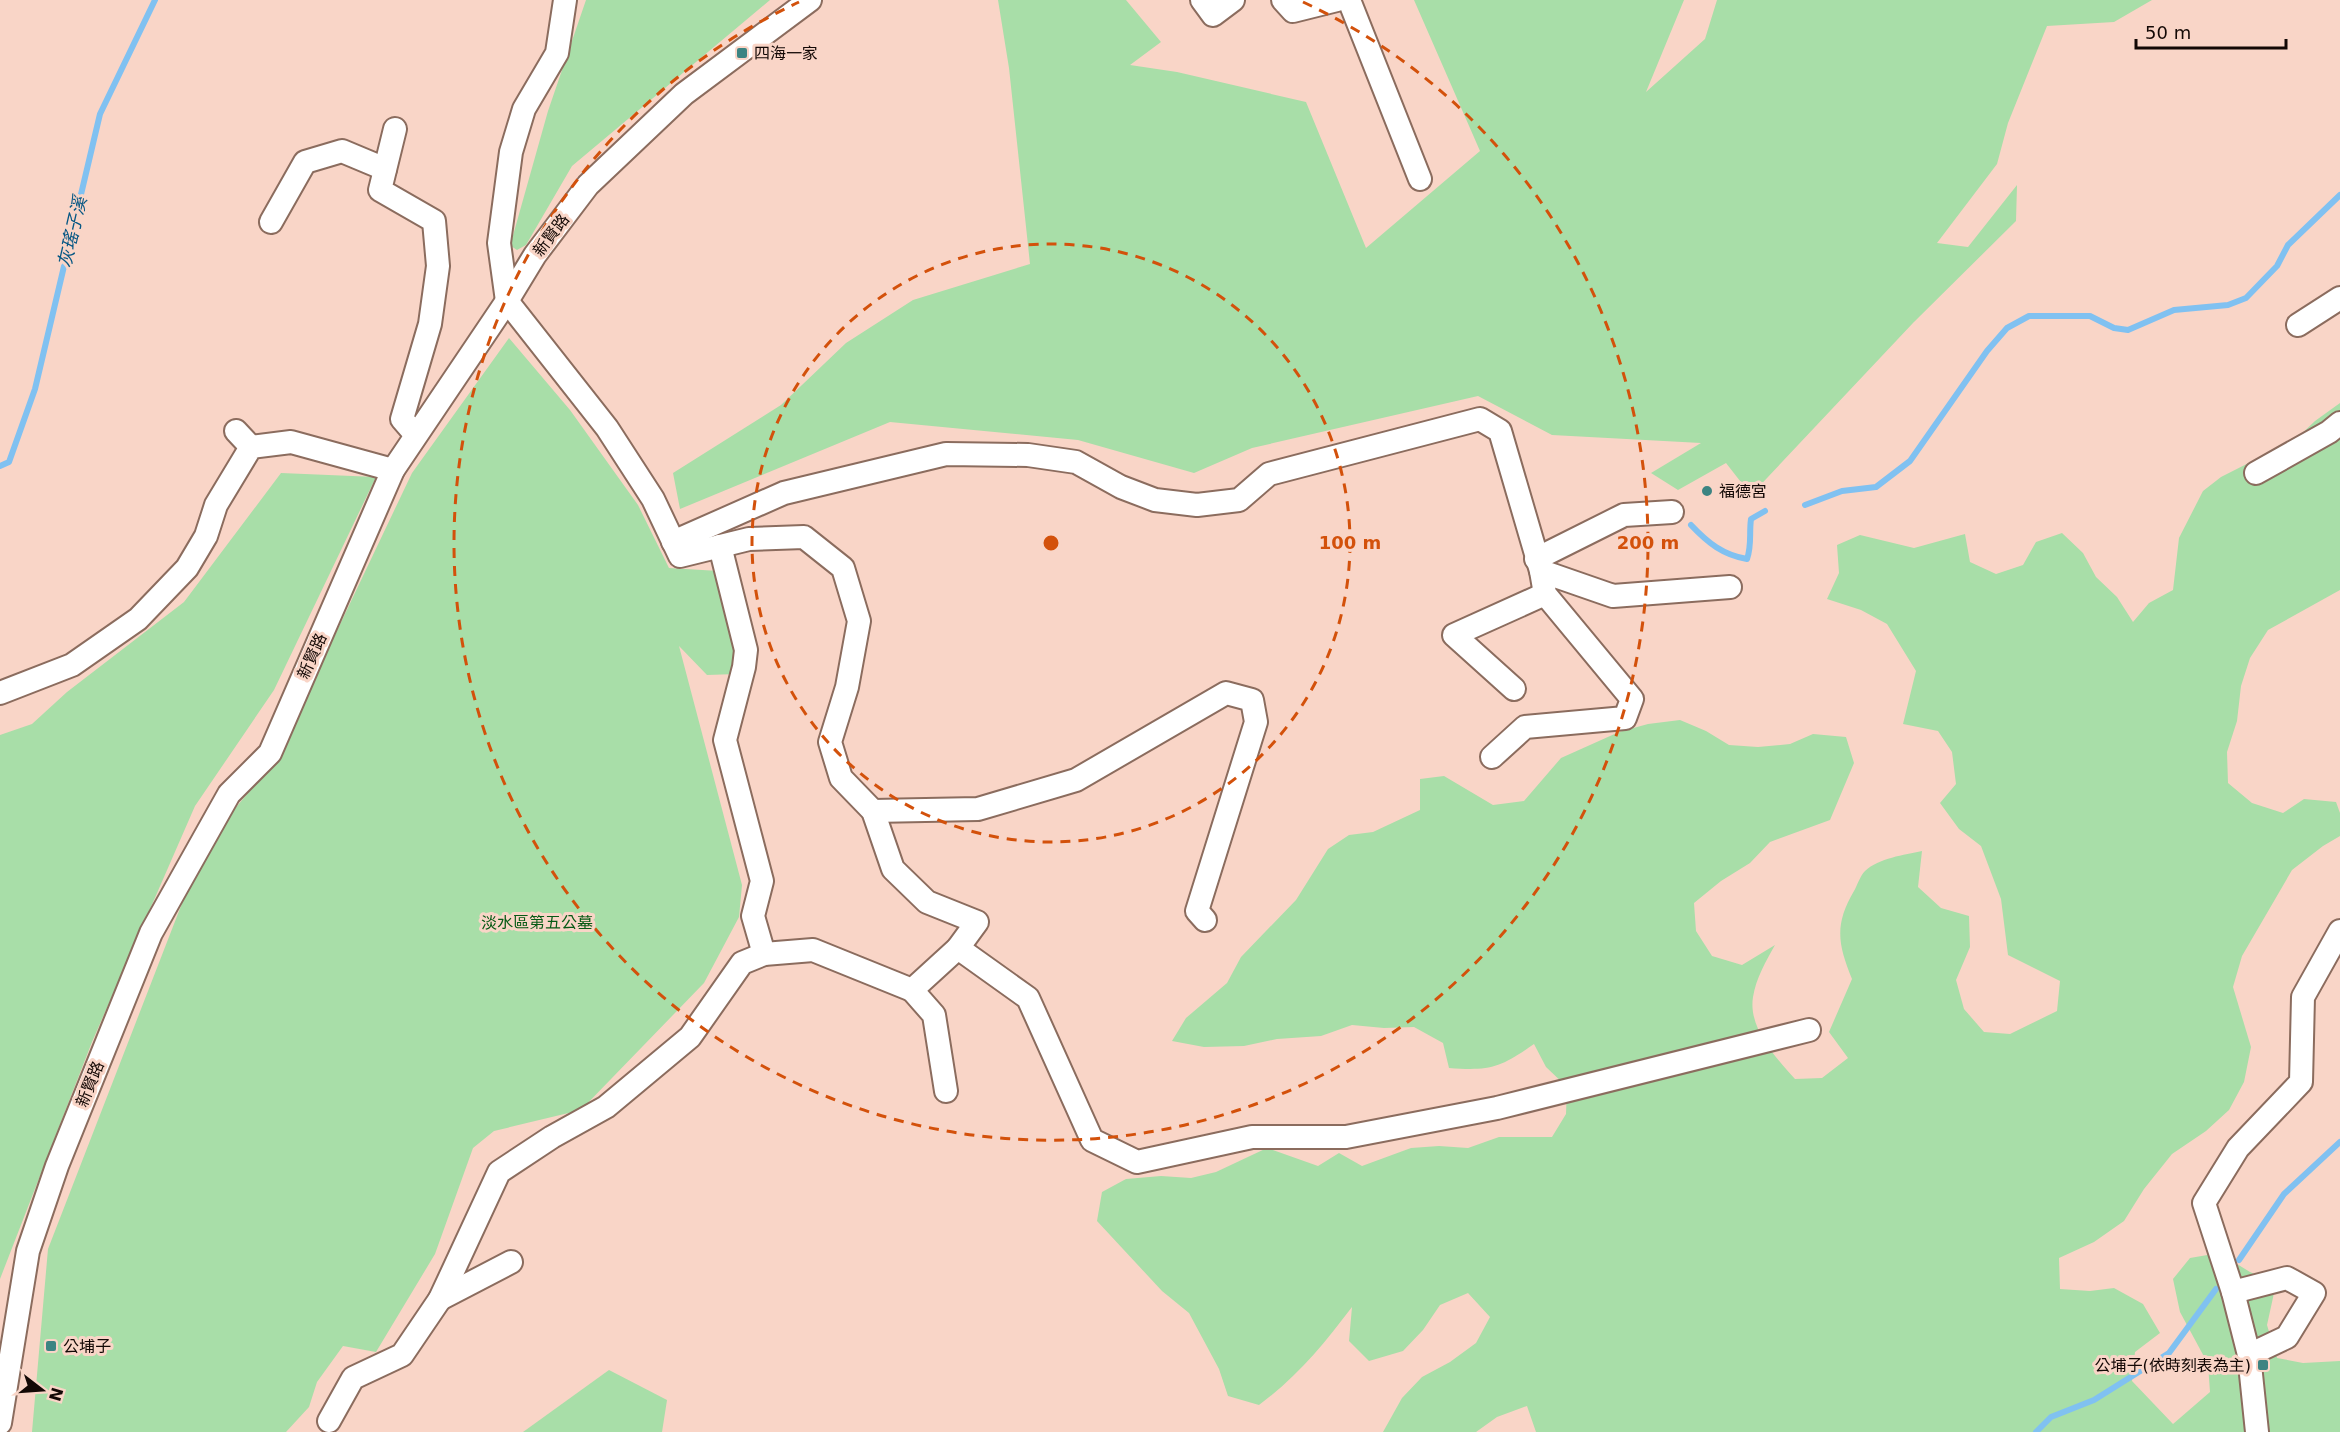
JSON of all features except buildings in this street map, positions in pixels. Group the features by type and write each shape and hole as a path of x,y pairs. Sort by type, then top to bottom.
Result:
{"street":[{"path":"565,0 557,53 524,109 511,152 499,243 507,301 607,428 653,500 680,556 749,539 804,537 843,568 860,621 847,687 830,742 841,778 873,811 893,869 927,902 977,922 958,948 912,990"},
{"name":"新賢路","path":"0,1423 28,1251 57,1166 151,933 229,794 270,753 393,470 507,301 535,255 588,185 684,94 810,0"},
{"path":"1202,0 1213,15 1233,0"},
{"path":"1283,0 1293,11 1337,0"},
{"path":"1349,0 1420,179"},
{"path":"395,129 380,190 434,221 438,266 430,324 402,419 416,434"},
{"path":"271,222 305,162 342,151 385,169"},
{"path":"2298,326 2340,298"},
{"path":"673,542 784,493 946,454 1028,455 1076,462 1121,487 1155,500 1197,505 1239,500 1269,474 1480,418 1500,431 1545,594 1632,699 1625,718 1525,727 1492,757"},
{"path":"2256,473 2329,432 2340,423"},
{"path":"0,693 72,665 138,619 188,568 206,536 243,439 291,442 393,470"},
{"path":"1538,565 1624,515 1672,512"},
{"path":"720,546 746,650 744,667 725,740 762,881 753,916 764,954"},
{"path":"1538,565 1613,596 1730,587"},
{"path":"1514,689 1454,635 1545,594"},
{"path":"873,811 978,809 989,806 1076,780 1226,693 1252,700 1256,722 1197,911 1205,920"},
{"path":"2258,1432 2249,1355 2233,1292 2204,1203 2238,1148 2301,1082 2303,997 2337,944"},
{"path":"958,948 1028,998 1092,1140 1137,1162 1252,1137 1346,1137 1497,1108 1809,1030"},
{"path":"329,1421 353,1378 402,1355 440,1299 499,1172 552,1137 606,1107 690,1037 742,963 764,954 813,950 912,990 934,1015 946,1091"},
{"path":"440,1299 511,1262"},
{"path":"2233,1292 2287,1278 2314,1293 2287,1337 2249,1355"}],"green space":[{"path":"586,0 770,0 572,166 526,245 517,250 511,246 512,239 548,111"},
{"path":"998,0 1126,0 1161,42 1130,65 1177,72 1306,102 1366,248 1480,151 1414,0 1684,0 1646,92 1705,39 1717,0 2152,0 2114,22 2047,26 2008,123 1997,164 1937,243 1968,247 2017,185 2016,221 1913,323 1751,495 1726,463 1678,490 1651,473 1701,443 1552,435 1478,396 1252,448 1194,473 1078,440 890,422 680,509 673,473 781,405 846,343 913,300 1030,264 1009,68"},
{"name":"淡水區第五公墓","path":"509,338 570,410 638,505 669,568 719,571 732,589 737,674 707,675 679,646 742,885 739,917 704,983 581,1110 494,1131 473,1148 435,1254 376,1352 343,1346 317,1382 309,1407 286,1432 32,1432 48,1249 205,844 275,761 412,473"},
{"path":"2340,403 2340,590 2268,630 2250,658 2241,686 2237,721 2227,752 2228,783 2252,803 2283,813 2304,799 2336,802 2340,813 2340,836 2292,870 2242,956 2233,987 2251,1047 2244,1082 2229,1110 2206,1131 2172,1154 2144,1189 2124,1221 2094,1242 2059,1258 2060,1289 2090,1291 2114,1288 2143,1304 2160,1333 2135,1352 2132,1381 2173,1424 2210,1392 2208,1364 2180,1312 2173,1279 2190,1258 2219,1253 2250,1272 2276,1284 2267,1325 2277,1358 2303,1363 2340,1361 2340,1432 1536,1432 1527,1406 1497,1417 1476,1432 1383,1432 1402,1398 1422,1377 1450,1362 1476,1343 1490,1317 1468,1293 1440,1305 1423,1330 1403,1351 1369,1361 1349,1341 1352,1307 1309,1359 1286,1383 1259,1405 1228,1396 1219,1369 1189,1313 1162,1291 1097,1221 1102,1192 1126,1179 1161,1176 1191,1178 1216,1172 1267,1148 1318,1166 1339,1153 1362,1166 1411,1148 1439,1146 1468,1148 1499,1137 1552,1137 1566,1114 1567,1087 1546,1067 1534,1044 1503,1063 1485,1068 1463,1069 1449,1068 1443,1043 1414,1027 1384,1028 1352,1025 1321,1036 1277,1039 1244,1046 1204,1047 1172,1041 1186,1018 1227,983 1241,957 1296,900 1328,849 1349,835 1373,832 1420,810 1420,779 1444,776 1493,805 1524,801 1561,758 1619,732 1648,724 1680,720 1706,731 1729,745 1758,747 1790,744 1813,734 1846,737 1854,763 1830,820 1770,842 1750,863 1721,881 1694,903 1696,931 1712,956 1742,965 1775,945 1754,990 1755,1020 1765,1042 1795,1079 1822,1078 1848,1058 1829,1032 1852,979 1841,945 1843,914 1865,871 1877,863 1922,851 1918,887 1941,908 1969,916 1970,947 1956,980 1964,1009 1984,1032 2010,1034 2057,1011 2060,981 2008,955 2001,899 1981,846 1959,829 1940,803 1956,784 1952,752 1938,731 1903,724 1916,671 1887,624 1861,610 1827,599 1839,573 1837,545 1860,535 1914,548 1965,534 1970,562 1996,574 2023,565 2036,542 2062,533 2083,553 2096,577 2117,597 2133,622 2149,603 2173,590 2179,538 2203,491 2221,477 2296,439 2315,421"},
{"path":"281,473 376,477 274,690 195,806 92,1042 0,1279 0,735 32,724 67,692 184,602"},
{"path":"609,1370 667,1400 662,1432 523,1432"}],"waterway":[{"name":"灰瑤子溪","path":"0,466 9,462 35,389 100,114 155,0"},
{"path":"1805,505 1842,491 1876,487 1910,461 1987,351 2007,328 2029,316 2090,316 2114,328 2128,330 2174,310 2228,305 2246,298 2277,266 2288,245 2340,195"},
{"path":"1691,525 1716,547 1731,555 1747,559 1751,519 1765,511"},
{"path":"2239,1260 2284,1194 2340,1142"},
{"path":"2036,1432 2051,1417 2094,1400 2169,1353 2216,1289"}],"place":[{"name":"四海一家","path":"742,53"},
{"name":"福德宮","path":"1707,491"},
{"name":"公埔子","path":"51,1346"},
{"name":"公埔子(依時刻表為主)","path":"2263,1365"}]}
